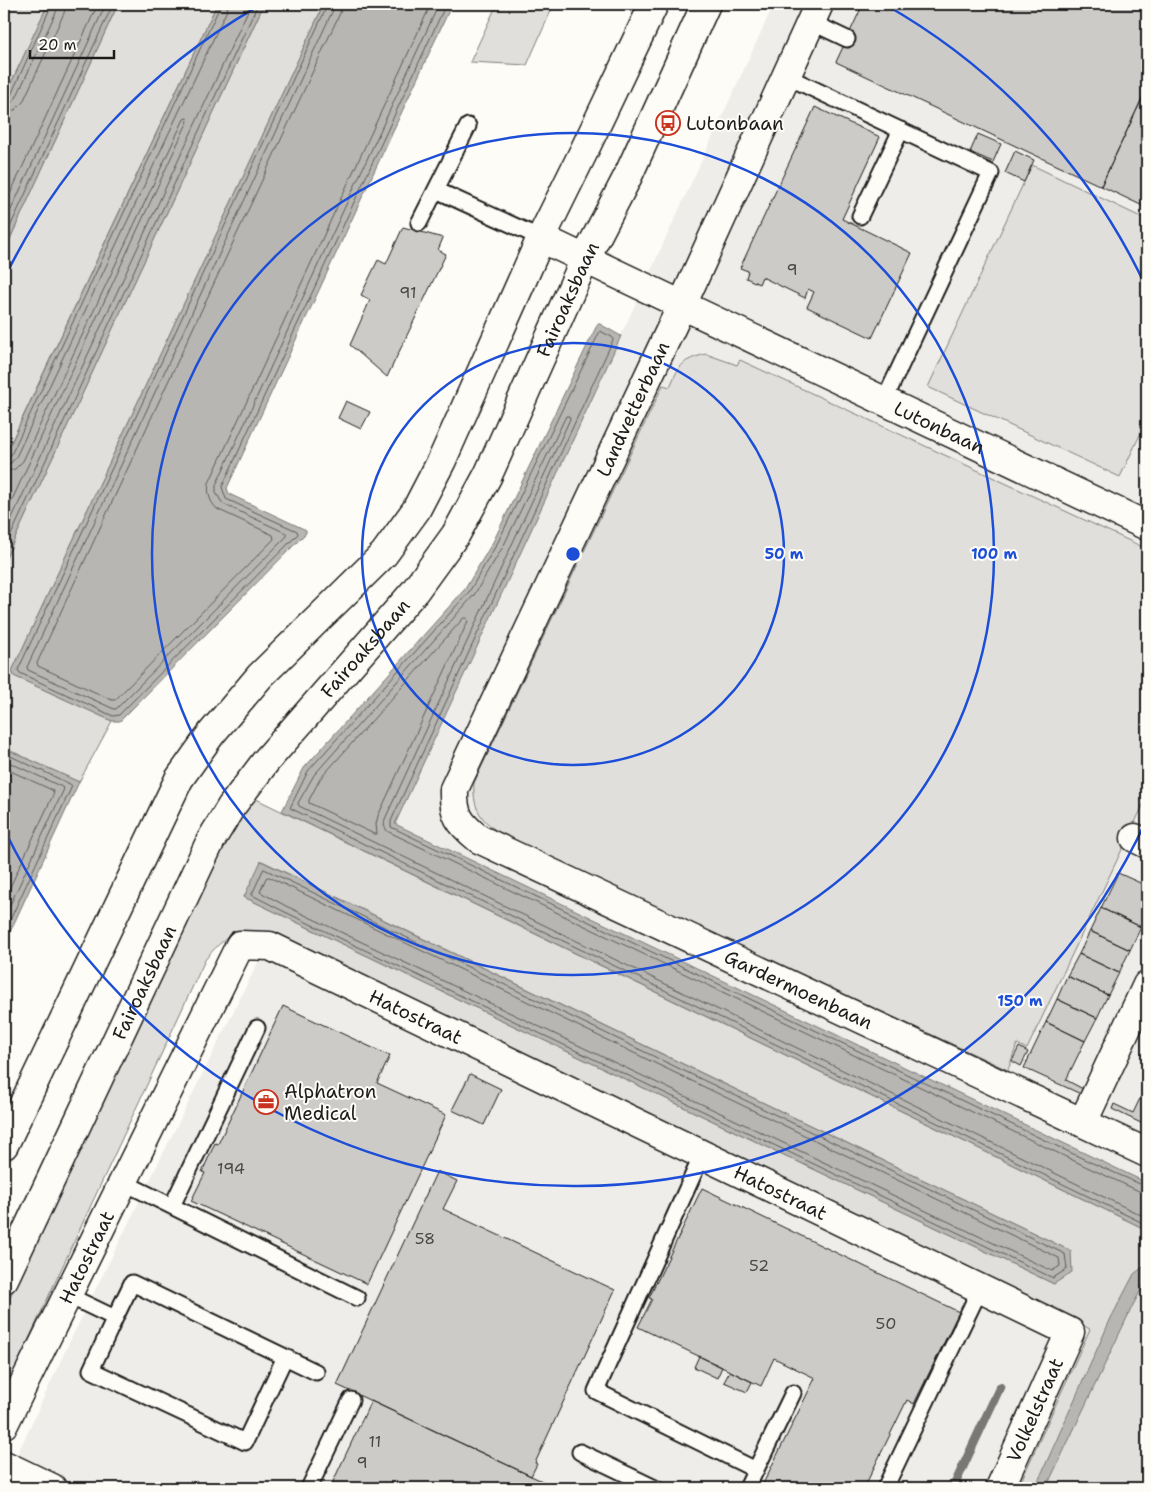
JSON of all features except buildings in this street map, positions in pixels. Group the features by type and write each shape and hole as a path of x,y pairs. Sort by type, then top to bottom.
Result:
{"street":[{"path":"4,1146 179,779 211,734 260,676 384,554 416,510 446,452 541,238 654,4"},
{"name":"Fairoaksbaan","path":"4,1279 211,840 231,807 266,761 414,592 456,534 488,475 585,259 628,178 706,4"},
{"name":"Landvetterbaan","path":"456,816 454,789 682,305 815,13"},
{"name":"Lutonbaan","path":"541,238 1147,526"},
{"name":"Gardermoenbaan","path":"456,816 465,828 479,839 1147,1153"},
{"name":"Hatostraat","path":"4,1424 240,945 270,946 1070,1332"},
{"path":"1083,1122 1147,985"},
{"name":"Volkelstraat","path":"1000,1488 1070,1332"},
{"path":"4,1465 52,1488"}],"lane":[{"path":"815,13 847,39"},
{"path":"786,76 991,173 884,401"},
{"path":"419,223 468,126"},
{"path":"860,216 901,130"},
{"path":"436,190 541,238"},
{"path":"172,1206 257,1028"},
{"path":"702,1155 596,1391 756,1470"},
{"path":"123,1182 357,1298"},
{"path":"285,1357 245,1442 91,1370 132,1283 285,1357 316,1372"},
{"path":"885,1488 980,1289"},
{"path":"67,1294 115,1318"},
{"path":"747,1488 793,1392"},
{"path":"309,1488 351,1400"},
{"path":"580,1452 655,1488"}],"shaded area":[{"path":"4,4 48,4 4,98"},
{"path":"118,4 217,4 4,457 4,252"},
{"path":"264,4 324,4 12,671 14,676 112,721 79,782 4,748 4,562"},
{"path":"497,4 554,4 527,65 470,62"},
{"path":"774,4 1147,4 1147,1184 395,824"},
{"path":"1032,165 1147,220 1147,420 1120,477 928,387"},
{"path":"706,354 737,365 740,360 1147,549 1147,797 1027,1049 1017,1044 1008,1070 507,838 486,822 477,809 474,783 663,385 670,387 679,368 686,361"},
{"path":"252,797 1147,1230 1147,1488 1018,1488 1090,1329 272,933 251,931 234,935 219,944 205,960 6,1388 4,1387 4,1310 212,863","holes":["262,861 1071,1251 1054,1284 244,897"]},
{"path":"281,916 1091,1329 1017,1488 4,1488 4,1483 69,1343"}],"water":[{"path":"48,4 118,4 4,252 4,98"},
{"path":"217,4 264,4 4,562 4,458"},
{"path":"324,4 452,4 227,488 229,494 306,530 306,533 120,721 112,721 14,676 12,671"},
{"path":"598,323 621,336 395,824 1147,1183 1147,1230 282,811 304,768 465,589 494,540"},
{"path":"4,748 79,782 4,945"},
{"path":"261,861 1071,1251 1072,1272 1054,1284 244,897"},
{"path":"1147,1264 1147,1282 1144,1284 1133,1305 1046,1488 1035,1488 1111,1318 1134,1274"}],"waterway":[{"path":"953,1488 1000,1387"}],"place":[{"name":"Lutonbaan","path":"668,123"},
{"name":"Alphatron Medical","path":"266,1102"}]}
